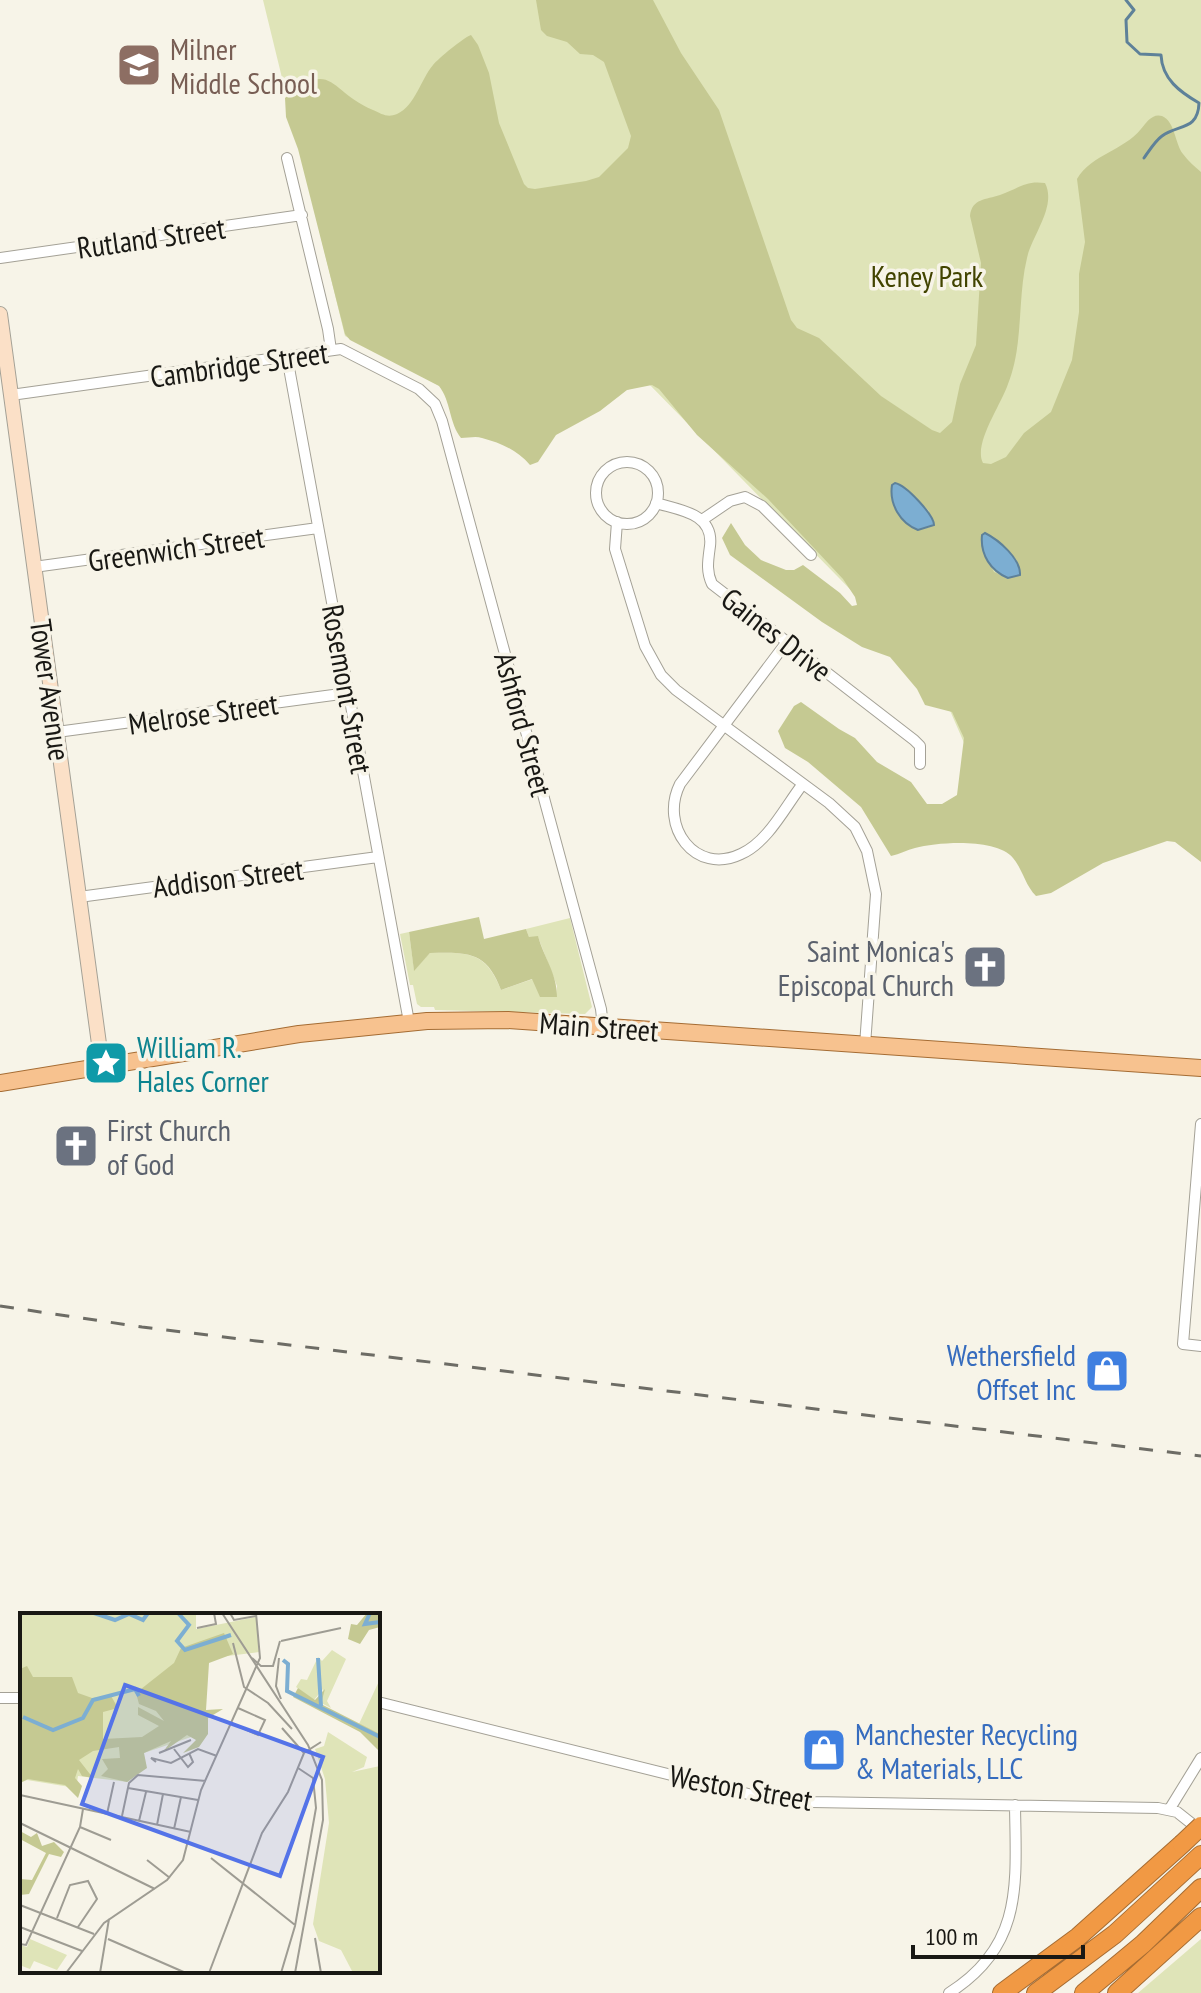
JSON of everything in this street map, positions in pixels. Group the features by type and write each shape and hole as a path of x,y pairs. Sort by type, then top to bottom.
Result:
{"highway":[{"path":"1002,1993 1078,1937 1201,1828"},
{"path":"1036,1993 1115,1934 1199,1856"},
{"path":"1084,1993 1143,1944 1201,1888"},
{"path":"1117,1993 1201,1917"}],"main road":[{"name":"Tower Avenue","path":"0,314 102,1066"},
{"name":"Main Street","path":"0,1083 299,1034 409,1022 508,1020 1201,1068"}],"street":[{"path":"287,158 331,350"},
{"name":"Rutland Street","path":"0,258 302,215"},
{"name":"Cambridge Street","path":"11,395 331,350 349,351 419,389 435,404 442,421"},
{"name":"Rosemont Street","path":"287,357 409,1022"},
{"name":"Ashford Street","path":"442,421 603,1027"},
{"path":"615,464 636,464 646,469 657,486 656,503 642,520 617,522 601,509 596,489 600,478 615,464"},
{"path":"656,503 695,514 702,520 730,501 745,497 762,506 811,555"},
{"name":"Gaines Drive","path":"702,520 711,538 708,574 712,584 914,740 920,746 920,764"},
{"path":"617,522 615,549 652,661 661,675 676,690 829,803 855,827 867,851 876,900 865,1045"},
{"name":"Greenwich Street","path":"34,567 318,528"},
{"path":"786,643 680,784 673,803 677,832 697,853 722,859 751,849 802,785"},
{"name":"Melrose Street","path":"57,732 348,693"},
{"name":"Addison Street","path":"79,897 378,857"},
{"path":"1201,1124 1183,1344 1201,1346"},
{"name":"Weston Street","path":"380,1702 764,1798 812,1802 1169,1810"},
{"path":"1201,1758 1169,1810 1201,1828"},
{"path":"949,1993 985,1964 1007,1929 1015,1893 1015,1805"}],"green space":[{"name":"Keney Park","path":"263,0 1201,0 1201,761 988,798 935,676 648,383 516,426 345,336"},
{"name":"Keney Park","path":"536,0 653,0 681,53 719,110 791,320 797,328 819,338 881,396 940,433 952,422 960,384 976,345 981,263 971,210 980,201 1027,184 1045,183 1048,201 1027,258 1013,369 985,435 981,455 983,463 991,464 1006,457 1024,433 1051,412 1072,360 1079,312 1079,274 1085,242 1077,179 1091,164 1126,143 1152,117 1162,116 1170,123 1180,150 1201,172 1201,862 1175,842 1167,841 1103,863 1051,893 1036,896 1013,858 994,847 967,843 938,844 891,856 861,807 808,762 785,748 778,731 794,706 801,702 855,738 877,762 911,782 927,804 942,804 957,795 964,738 952,712 925,705 917,689 890,657 862,647 822,622 730,555 722,538 731,523 745,545 761,560 786,570 803,565 852,606 857,605 843,579 768,499 697,435 659,389 652,385 627,390 600,411 556,435 538,462 530,465 514,451 496,442 480,437 461,438 439,386 350,340 345,334 298,149 286,117 285,98 313,80 323,79 379,113 387,116 397,114 409,105 433,65 471,35 489,73 499,123 524,184 535,189 599,177 628,148 631,136 604,62 593,55 580,54 567,42 547,36 541,30","holes":["912,494 929,511 930,527 923,529 893,504","982,535 992,537 1015,558 1009,578 994,572 982,547"]},
{"path":"479,917 484,939 526,929 529,937 538,936 553,973 557,997 540,997 532,979 501,990 482,961 465,954 430,953 414,971 409,932"},
{"path":"570,918 592,1007 585,1014 435,1010 434,1007 417,1004 400,934 409,932 414,970 430,953 465,954 474,956 489,968 501,990 533,979 556,997 557,986 538,937 529,937 526,929"},
{"path":"1201,1939 1201,1993 1138,1993"}],"water":[{"path":"895,483 919,501 934,525 918,530 901,518 892,499 892,485"},
{"path":"985,533 997,540 1013,557 1020,575 1008,578 992,567 983,549 982,535"}],"waterway":[{"path":"1126,0 1134,10 1126,20 1127,42 1140,54 1161,55 1168,78 1199,103 1198,112 1191,123 1162,136 1144,158"}],"railway":[{"path":"0,1306 142,1327 1201,1456"}],"place":[{"name":"Milner Middle School","path":"139,65"},
{"name":"Saint Monica's Episcopal Church","path":"985,967"},
{"name":"William R. Hales Corner","path":"106,1063"},
{"name":"First Church of God","path":"76,1146"},
{"name":"Wethersfield Offset Inc","path":"1107,1371"},
{"name":"Manchester Recycling & Materials, LLC","path":"824,1750"}]}
